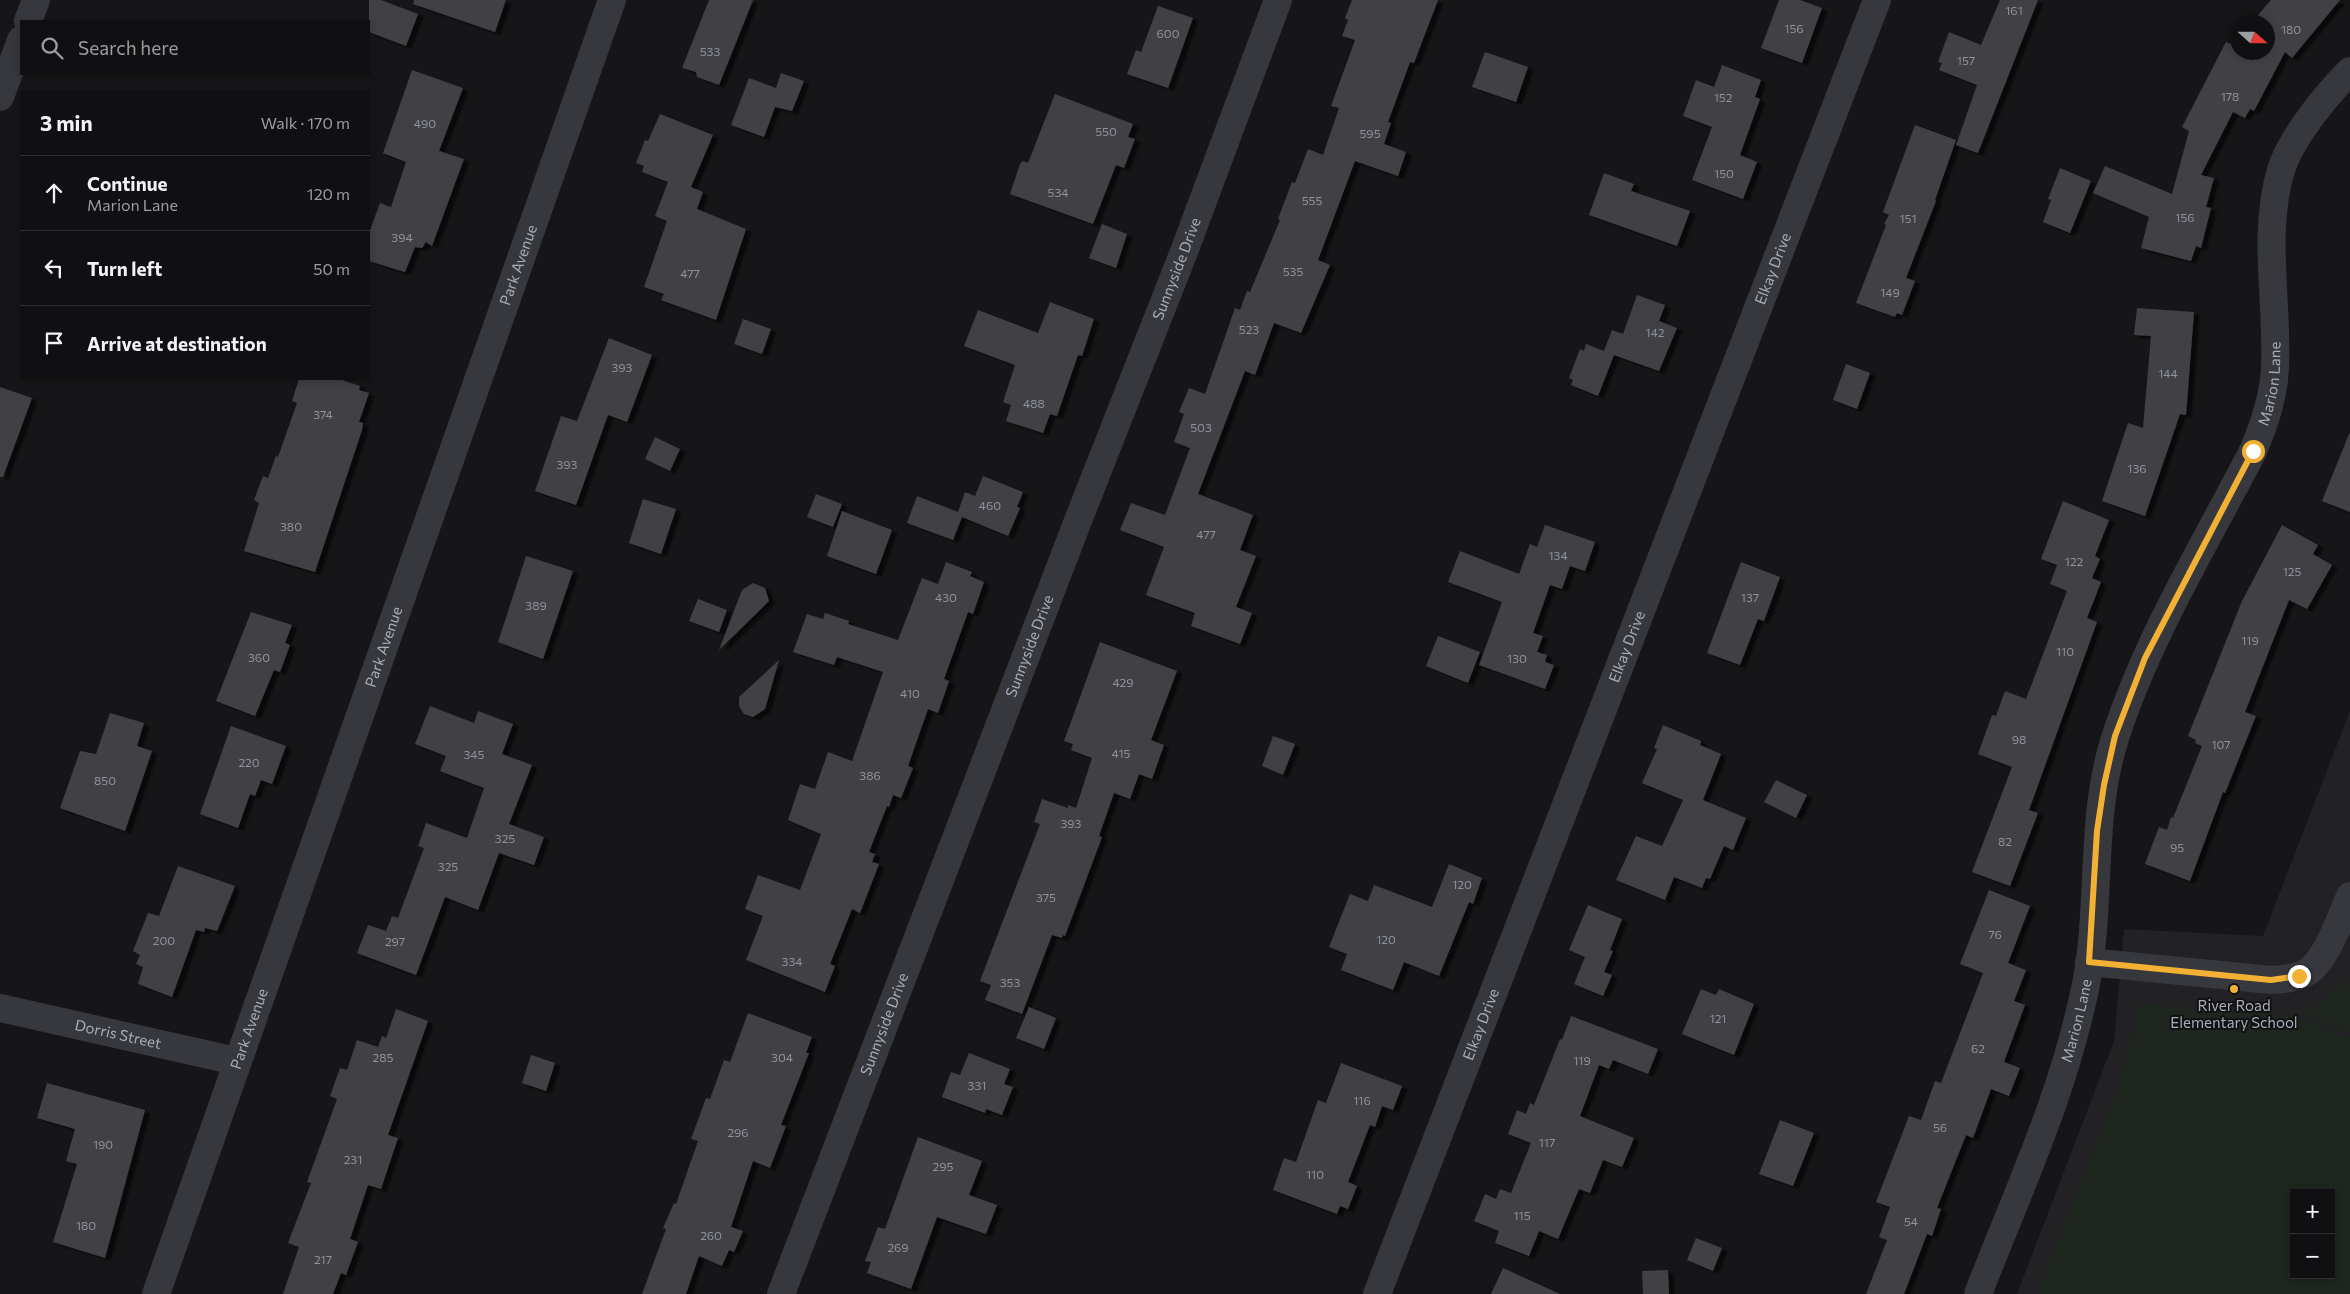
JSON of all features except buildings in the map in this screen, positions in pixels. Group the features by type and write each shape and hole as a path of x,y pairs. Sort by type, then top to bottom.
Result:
{"street":[{"path":"28,20 36,0"},
{"name":"Park Avenue","path":"156,1294 236,1061 612,0"},
{"name":"Sunnyside Drive","path":"781,1294 1079,518 1185,249 1278,0"},
{"name":"Elkay Drive","path":"1377,1294 1877,0"},
{"path":"0,97 20,43"},
{"name":"Marion Lane","path":"1978,1294 2064,1076 2089,962 2097,831 2104,785 2115,736 2145,658 2253,451 2265,424 2276,369 2272,231 2274,196 2282,168 2297,139 2315,111 2350,71"},
{"path":"2089,962 2271,980 2299,976 2314,966 2324,953 2350,896"},
{"name":"Dorris Street","path":"0,1008 236,1061"}],"shaded area":[{"name":"River Road Elementary School","path":"2350,711 2350,1294 2017,1294 2114,1041 2124,929 2263,936"},
{"path":"2350,979 2350,1032 2302,1014"},
{"name":"River Road Elementary School","path":"2140,1004 2292,1015 2350,1038 2350,1294 2037,1294 2117,1092"}],"place":[{"name":"River Road Elementary School","path":"2234,989"}],"route":[{"path":"2253,451 2145,658 2115,736 2104,785 2097,831 2089,962 2271,980 2299,976"}]}
